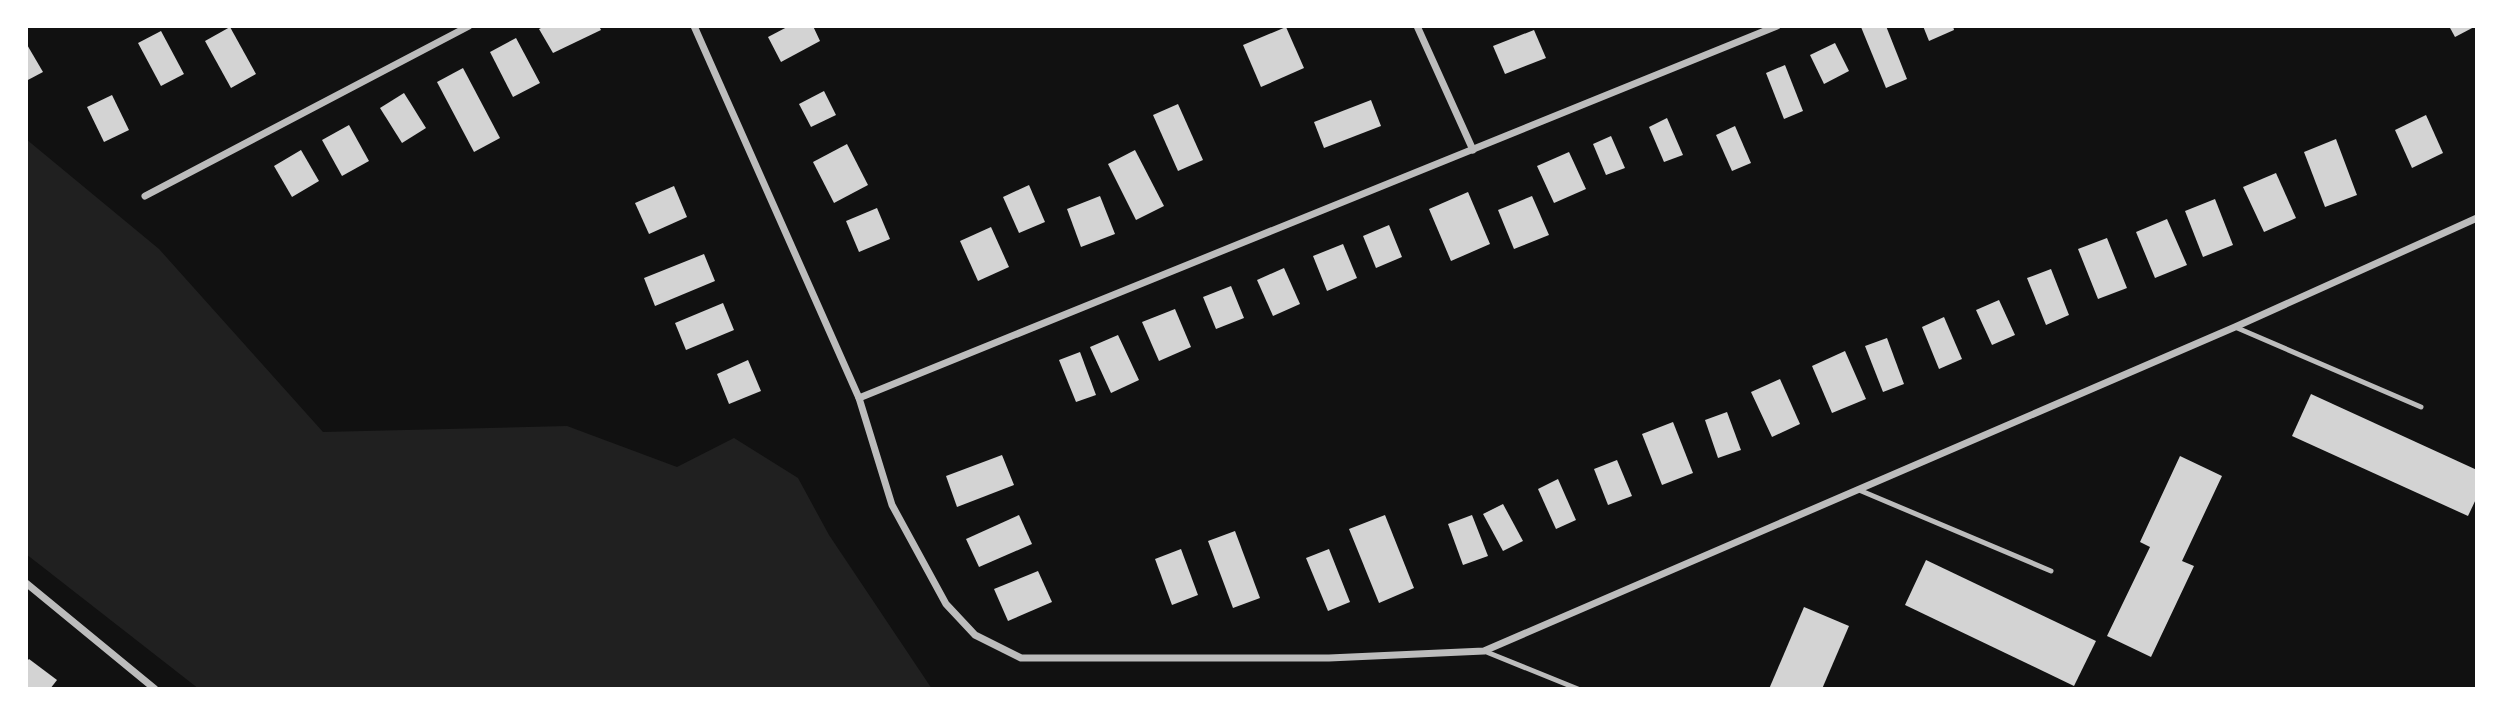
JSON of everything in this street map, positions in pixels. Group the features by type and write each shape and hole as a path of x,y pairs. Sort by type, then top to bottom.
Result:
{"street":[{"path":"145,196 469,26"},
{"path":"694,26 859,398 892,505 946,604 975,635 1021,658 1329,658 1484,651 2235,327 2477,218"},
{"path":"1417,26 1473,150"},
{"path":"859,398 1777,26"},
{"path":"26,583 155,689"}],"lane":[{"path":"2235,327 2421,407"},
{"path":"1859,489 2051,570"},
{"path":"1484,651 1578,689"}],"shaded area":[{"path":"26,139 159,249 323,432 567,426 677,467 734,438 798,478 829,535 932,689 199,689 26,554"}],"building":[{"path":"545,26 599,26 601,30 553,53 539,29"},
{"path":"789,26 813,26 820,41 781,62 768,37"},
{"path":"1886,26 1907,79 1886,88 1861,27"},
{"path":"1923,26 1953,26 1954,30 1929,41"},
{"path":"2449,26 2476,26 2455,37"},
{"path":"230,27 256,74 231,88 205,41"},
{"path":"1286,27 1304,68 1261,87 1243,45"},
{"path":"1534,30 1546,58 1505,74 1493,46"},
{"path":"161,31 184,74 161,86 138,43"},
{"path":"516,38 540,83 513,97 490,52"},
{"path":"26,43 43,72 26,81"},
{"path":"1835,43 1849,71 1824,84 1810,55"},
{"path":"1785,65 1803,111 1784,119 1766,73"},
{"path":"463,68 500,138 474,152 437,82"},
{"path":"824,91 836,115 811,127 799,104"},
{"path":"404,93 426,128 402,143 380,108"},
{"path":"112,95 129,130 104,142 87,107"},
{"path":"1371,100 1381,126 1324,148 1314,122"},
{"path":"1178,104 1203,160 1178,171 1153,115"},
{"path":"2426,115 2443,153 2412,168 2395,130"},
{"path":"1667,118 1683,155 1664,162 1649,127"},
{"path":"349,125 369,161 342,176 322,140"},
{"path":"1735,126 1751,163 1732,171 1716,135"},
{"path":"1611,136 1625,168 1606,175 1593,144"},
{"path":"2336,139 2357,195 2325,207 2304,152"},
{"path":"847,144 868,185 834,203 813,162"},
{"path":"301,150 319,181 292,197 274,166"},
{"path":"1135,150 1164,206 1136,220 1108,164"},
{"path":"1569,152 1586,189 1554,203 1537,166"},
{"path":"2276,173 2296,218 2264,232 2243,187"},
{"path":"1029,185 1045,222 1019,233 1003,197"},
{"path":"674,186 687,217 649,234 635,203"},
{"path":"1468,192 1490,244 1451,261 1429,209"},
{"path":"1100,196 1115,234 1081,247 1067,209"},
{"path":"1532,196 1549,235 1514,249 1498,210"},
{"path":"2215,199 2233,245 2203,257 2185,211"},
{"path":"877,208 890,239 859,252 846,221"},
{"path":"2167,219 2187,265 2155,278 2136,232"},
{"path":"1389,225 1402,257 1376,268 1363,236"},
{"path":"991,227 1009,267 978,281 960,241"},
{"path":"2107,238 2127,288 2098,299 2078,249"},
{"path":"1343,244 1357,278 1327,291 1313,256"},
{"path":"704,254 715,281 655,306 644,278"},
{"path":"1284,268 1300,304 1273,316 1257,280"},
{"path":"2051,269 2069,315 2046,325 2027,278"},
{"path":"1231,286 1244,318 1216,329 1203,297"},
{"path":"1999,300 2015,335 1992,345 1976,310"},
{"path":"723,303 734,330 686,350 675,323"},
{"path":"1175,309 1191,347 1159,361 1142,322"},
{"path":"1944,317 1962,359 1939,369 1922,327"},
{"path":"1118,335 1139,380 1111,393 1090,347"},
{"path":"1887,338 1904,384 1883,392 1865,346"},
{"path":"1845,351 1866,399 1832,413 1812,366"},
{"path":"1080,352 1096,395 1076,402 1059,360"},
{"path":"748,360 761,391 729,404 717,374"},
{"path":"1780,379 1800,424 1772,437 1751,392"},
{"path":"2311,394 2477,470 2477,497 2468,516 2292,436"},
{"path":"1727,412 1741,450 1718,458 1705,420"},
{"path":"1673,422 1693,473 1662,485 1642,434"},
{"path":"1002,455 1014,485 957,507 946,476"},
{"path":"2180,456 2222,476 2182,561 2194,566 2151,657 2107,636 2150,547 2140,542"},
{"path":"1617,460 1632,496 1608,505 1594,469"},
{"path":"1558,479 1576,520 1556,529 1538,489"},
{"path":"1503,504 1523,541 1503,551 1483,514"},
{"path":"1019,515 1032,544 979,567 966,539"},
{"path":"1385,515 1414,588 1379,603 1349,529"},
{"path":"1472,515 1488,556 1463,565 1448,524"},
{"path":"1235,531 1260,598 1233,608 1208,541"},
{"path":"1181,549 1198,595 1172,605 1155,559"},
{"path":"1329,549 1350,602 1328,611 1306,558"},
{"path":"1926,560 2096,641 2074,686 1905,605"},
{"path":"1038,571 1052,602 1008,621 994,589"},
{"path":"1804,607 1849,626 1822,689 1769,689"},
{"path":"29,659 57,680 50,689 26,689 26,662"}]}
